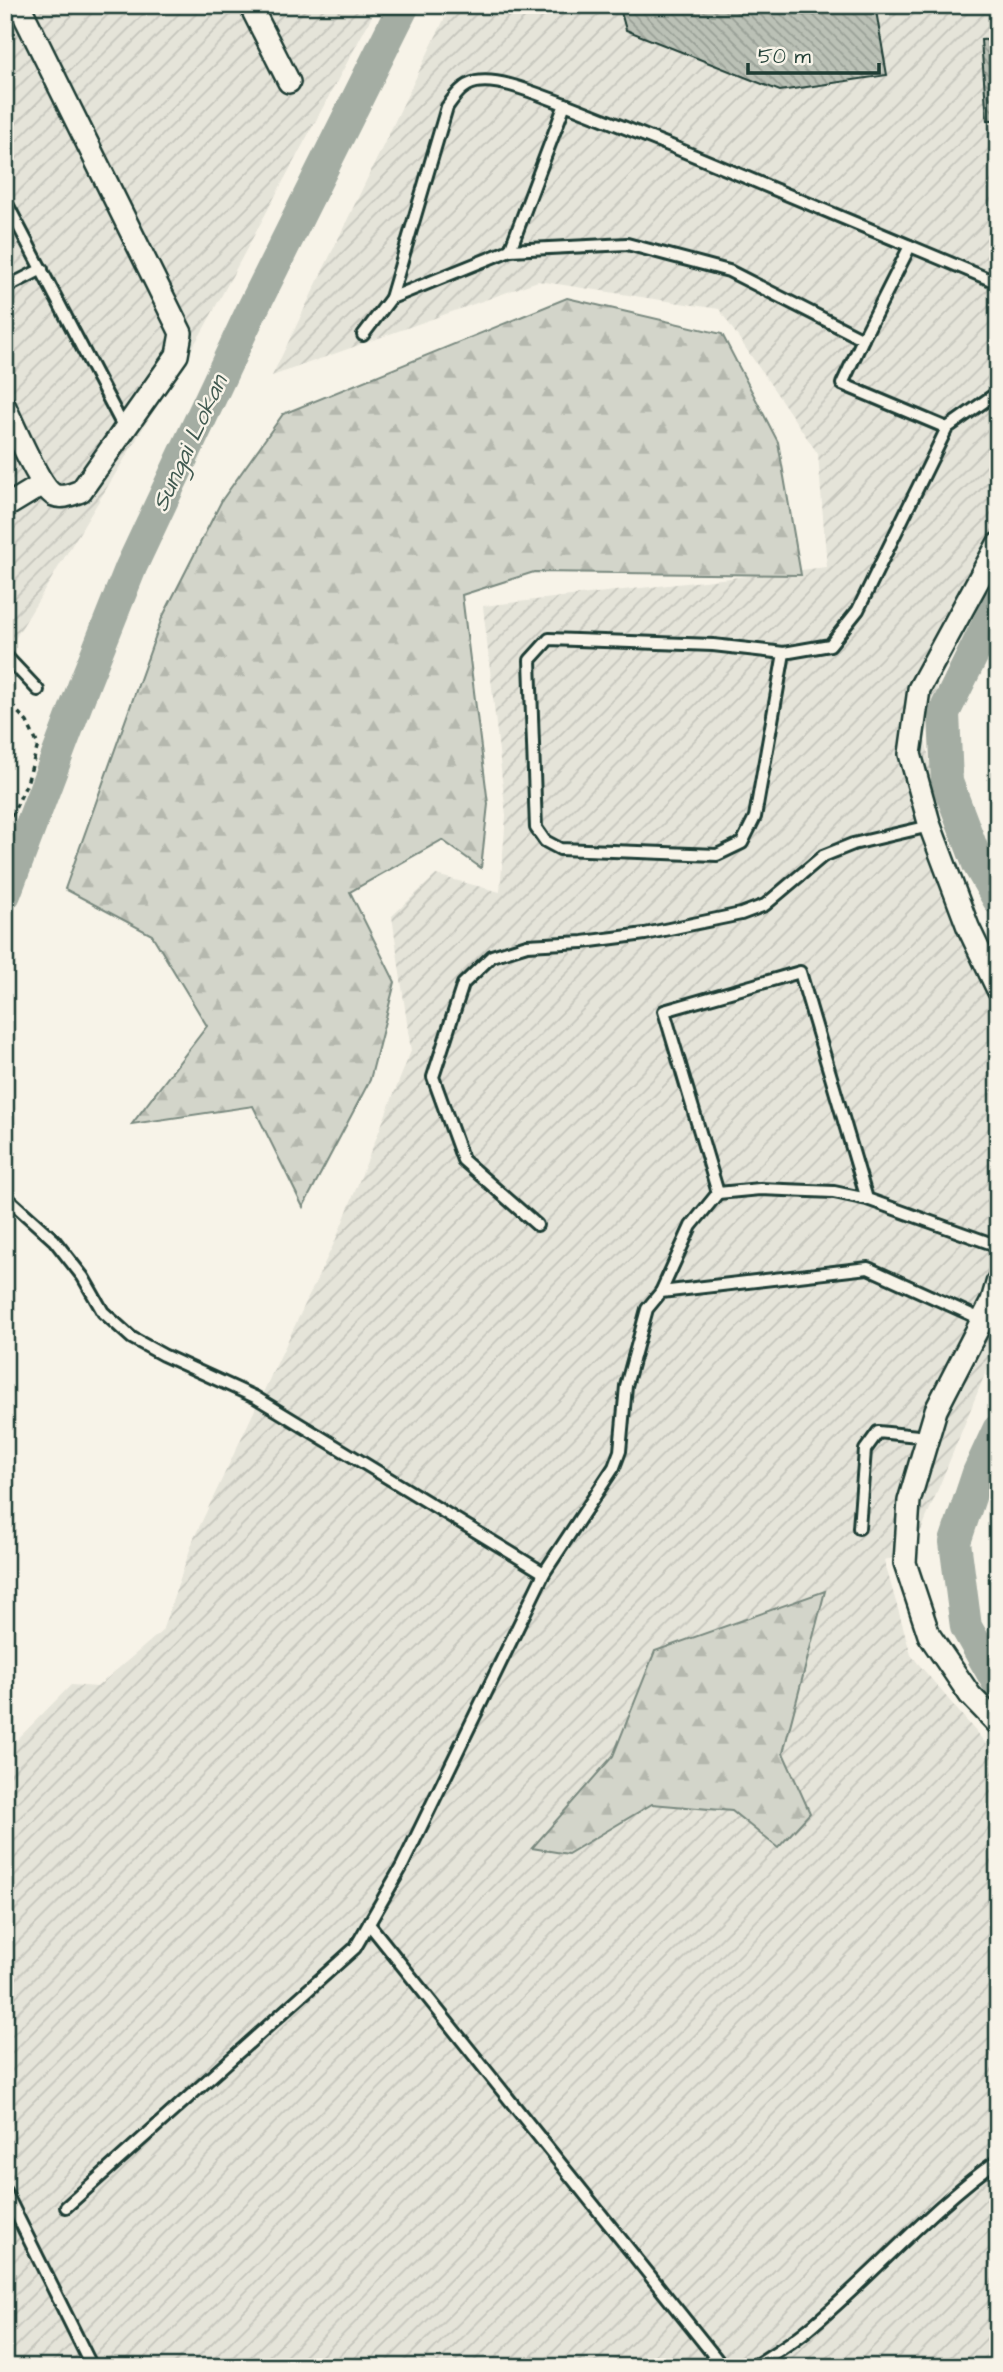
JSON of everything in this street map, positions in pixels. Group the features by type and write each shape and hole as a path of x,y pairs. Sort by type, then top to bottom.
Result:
{"street":[{"path":"250,5 289,82"},
{"path":"5,407 43,484 53,495 65,497 81,491 177,355 181,333 15,11"},
{"path":"5,507 43,484"},
{"path":"998,544 919,689 909,754 930,827 968,927 998,990"},
{"path":"998,1280 983,1320 936,1410 909,1501 905,1563 929,1635 970,1695 998,1724"}],"lane":[{"path":"363,335 391,298 447,107 458,91 475,82 498,82 565,104 998,283"},
{"path":"510,250 565,104"},
{"path":"5,200 125,430"},
{"path":"391,298 510,250 627,244 729,271 863,339"},
{"path":"910,246 842,384 947,428"},
{"path":"5,288 42,269"},
{"path":"784,653 755,817 742,843 718,855 560,849 545,841 536,828 530,660 549,639 713,645 784,653 830,645 858,610 947,428 998,392"},
{"path":"5,655 38,690"},
{"path":"537,1226 463,1160 433,1077 463,984 492,956 527,945 583,942 645,934 741,914 765,905 823,856 853,844 930,827"},
{"path":"718,1193 664,1012 800,972 867,1199"},
{"path":"66,2207 355,1948 402,1866 544,1573 614,1467 620,1451 626,1386 647,1309 661,1292 691,1226 718,1193 760,1189 834,1192 867,1199 998,1246"},
{"path":"5,1196 54,1240 83,1278 103,1312 132,1338 163,1356 255,1397 544,1573"},
{"path":"661,1292 868,1268 983,1320"},
{"path":"859,1528 865,1450 878,1432 928,1437"},
{"path":"369,1924 723,2367"},
{"path":"753,2367 806,2331 906,2238 979,2174 998,2161"},
{"path":"5,2191 92,2367"}],"path":[{"path":"5,698 27,722 38,745 27,783 5,830"}],"shaded area":[{"path":"5,5 378,5 203,330 5,655"},
{"path":"451,5 998,5 998,567 939,680 925,738 948,851 998,968 998,1342 912,1553 884,1560 911,1655 998,1758 998,2367 5,2367 5,1752 71,1685 97,1687 162,1631 194,1538 336,1239 411,1051 392,916 436,875 500,892 506,815 483,606 827,567 818,454 719,309 538,281 272,376"}],"green space":[{"path":"567,298 722,334 778,442 801,575 534,572 462,595 488,804 481,868 442,840 350,892 395,982 370,1080 303,1207 253,1106 132,1124 207,1026 152,935 65,889 162,618 222,500 283,414"},
{"path":"825,1591 783,1753 810,1813 778,1848 732,1811 652,1804 568,1854 532,1848 613,1756 655,1651"}],"building":[{"path":"619,5 875,5 887,75 780,91 626,30"},
{"path":"998,39 998,120 987,120 981,40"}],"waterway":[{"name":"Sungai Lokan","path":"5,894 131,567 250,314 404,5"},
{"path":"998,603 944,713 947,782 978,864 998,899"},
{"path":"998,1430 978,1473 955,1542 966,1627 998,1683"}]}
